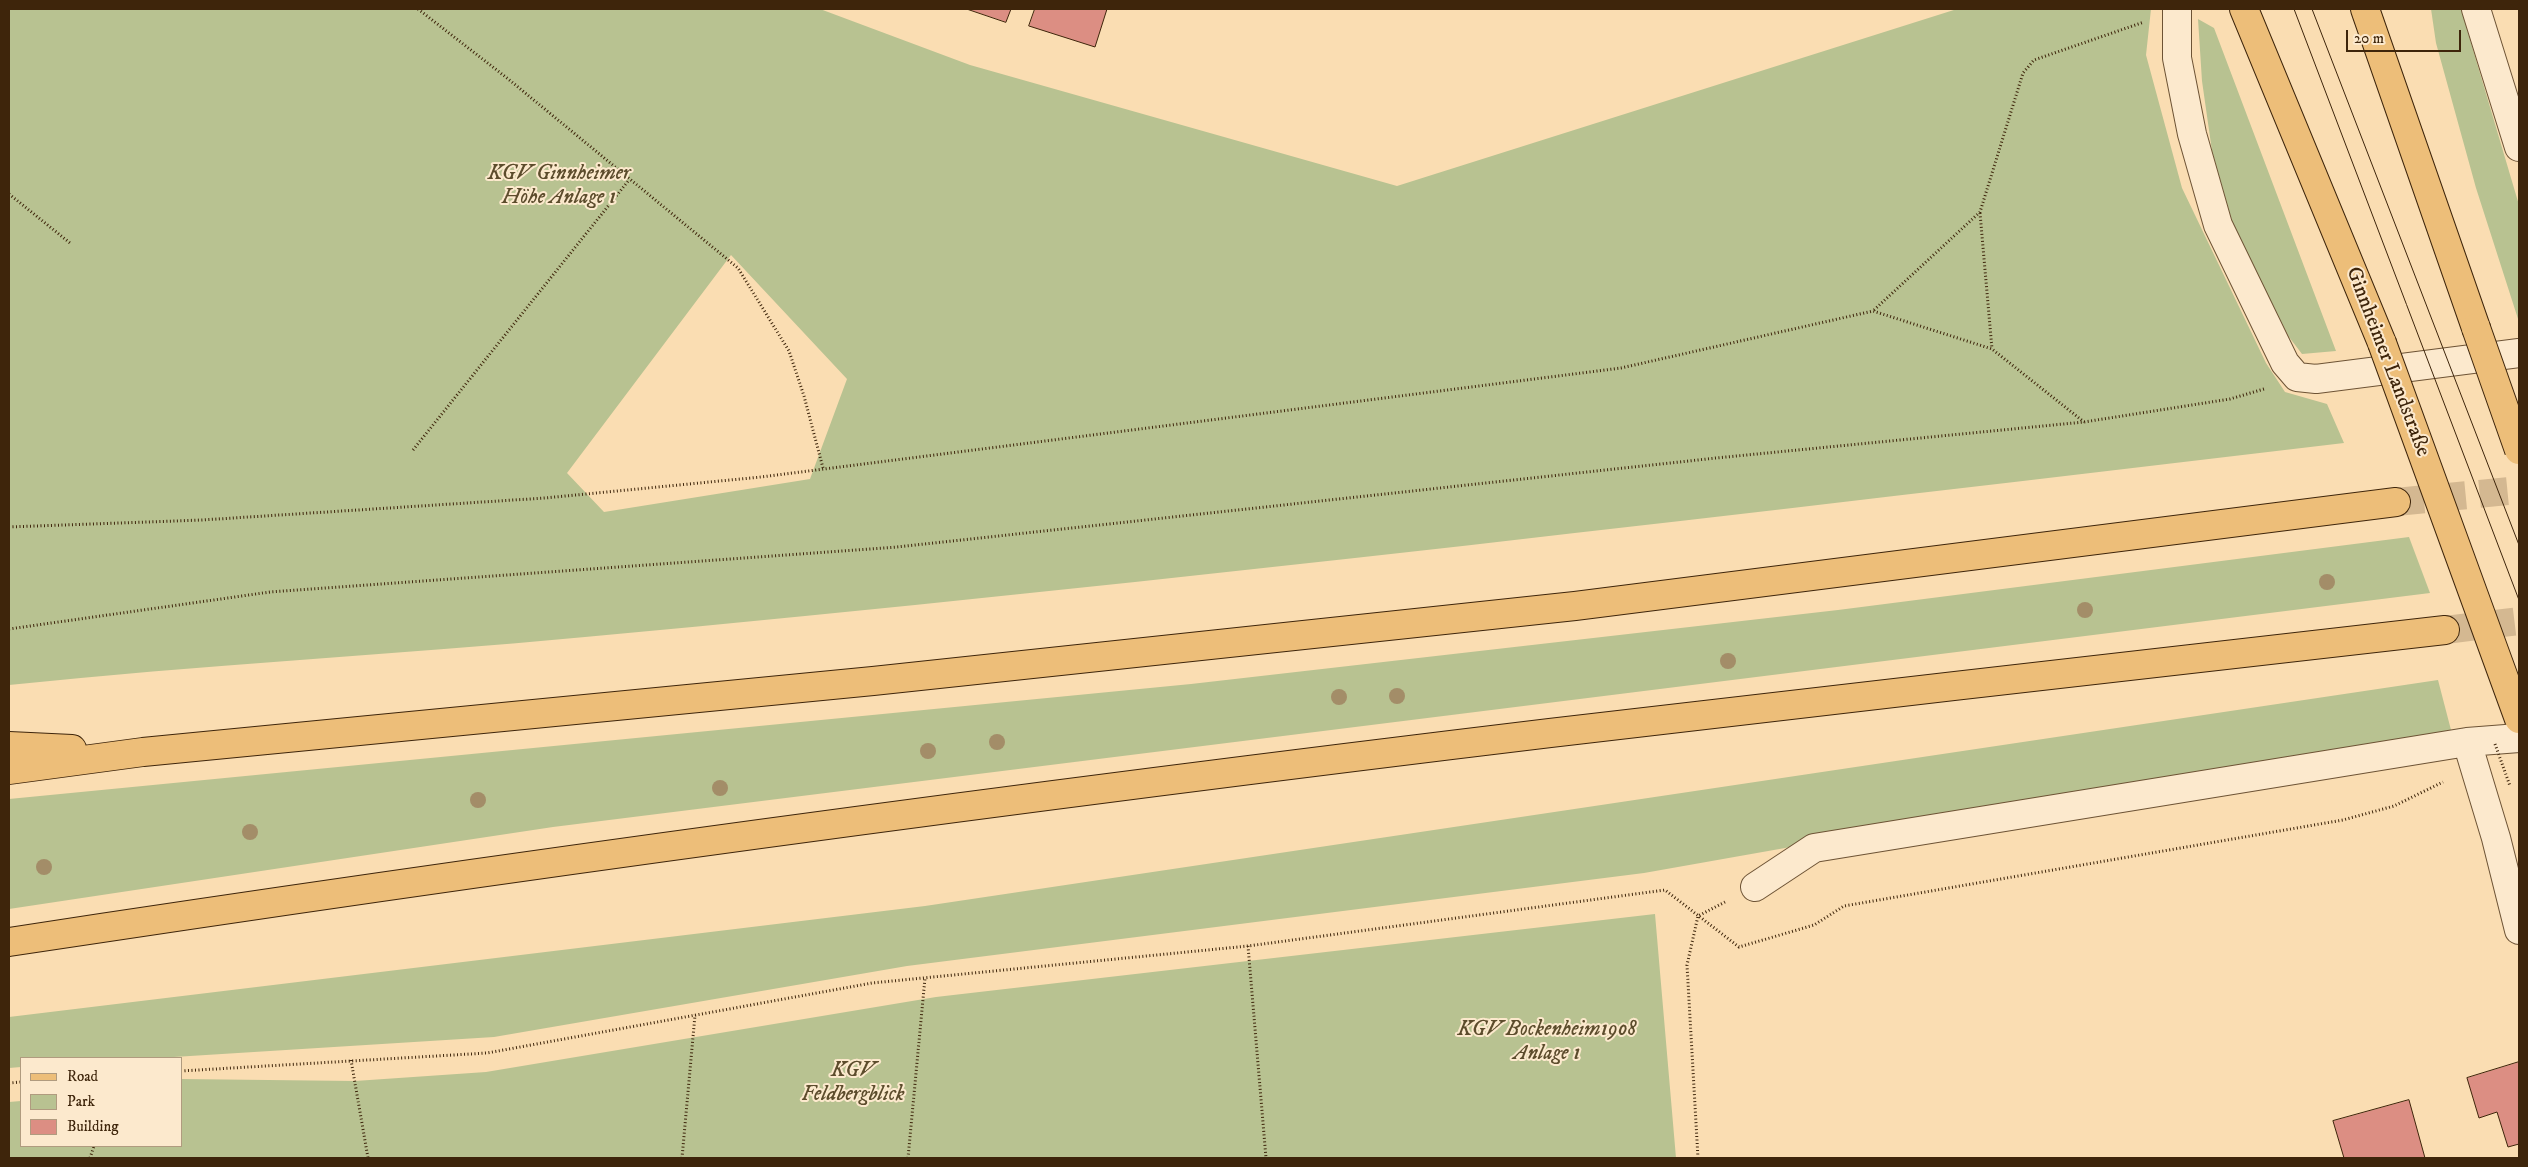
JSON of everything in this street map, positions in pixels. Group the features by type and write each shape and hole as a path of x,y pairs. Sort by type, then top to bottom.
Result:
{"main road":[{"name":"Ginnheimer Landstraße","path":"2244,9 2382,343 2519,719"},
{"path":"2365,9 2519,450"},
{"path":"9,770 143,752 873,681 1566,607 2396,502"},
{"path":"9,942 296,898 878,819 1549,733 2445,630"},
{"path":"9,746 143,752"}],"street":[{"path":"2177,9 2177,58 2192,134 2218,225 2285,362 2297,377 2316,379 2519,353"},
{"path":"2476,9 2519,147"},
{"path":"1755,887 1814,848 2467,742 2519,738"},
{"path":"2467,742 2476,768 2519,930"}],"path":[{"path":"418,9 507,78 738,268 788,351 804,396 823,468"},
{"path":"1992,349 1980,212 2023,73 2034,60 2150,20"},
{"path":"412,450 629,180"},
{"path":"9,194 70,243"},
{"path":"9,527 202,520 546,498 761,477 1622,368 1873,311 1980,212"},
{"path":"1873,311 1992,349 2084,422"},
{"path":"9,629 270,592 897,547 1716,458 2084,422 2230,399 2297,377"},
{"path":"182,1071 487,1053 872,983 1248,946 1665,890 1739,947 1814,924 1844,906 2343,820 2394,806 2476,768"},
{"path":"1698,916 1755,887"},
{"path":"1698,916 1687,965 1698,1158"},
{"path":"1248,946 1266,1158"},
{"path":"908,1158 925,978"},
{"path":"682,1158 695,1015"},
{"path":"351,1060 368,1158"}],"green space":[{"name":"KGV Ginnheimer Höhe Anlage 1","path":"9,9 820,9 970,65 1397,186 1957,9 2151,9 2146,55 2182,188 2266,363 2285,392 2327,404 2344,443 1465,546 1025,594 585,637 9,685","holes":["731,255 847,379 810,479 604,512 567,473"]},
{"path":"2431,9 2461,9 2519,205 2519,322 2476,188 2436,43"},
{"path":"2198,19 2214,28 2336,351 2302,354 2289,337 2234,228 2212,151 2202,81"},
{"path":"2409,537 2430,593 553,827 9,909 9,799 1191,684 1838,610"},
{"path":"2438,680 2451,730 1644,873 907,966 494,1037 174,1057 20,1057 20,1067 9,1068 9,1017 925,906"},
{"name":"KGV Bockenheim1908 Anlage 1","path":"1655,914 1676,1158 9,1158 9,1102 20,1101 20,1147 182,1147 182,1079 355,1081 486,1072 936,997"}],"building":[{"path":"967,9 1011,9 1006,22"},
{"path":"1035,9 1107,9 1095,47 1029,26"},
{"path":"2519,1062 2519,1144 2508,1147 2497,1112 2479,1118 2467,1078"},
{"path":"2409,1100 2425,1158 2344,1158 2333,1121"}],"tunnel":[{"path":"2396,502 2519,490"},
{"path":"2445,630 2519,621"}],"tram line":[{"path":"2294,9 2519,600"},
{"path":"2312,9 2519,545"}],"park label":[{"name":"KGV Feldbergblick","path":"853,1084"}]}
